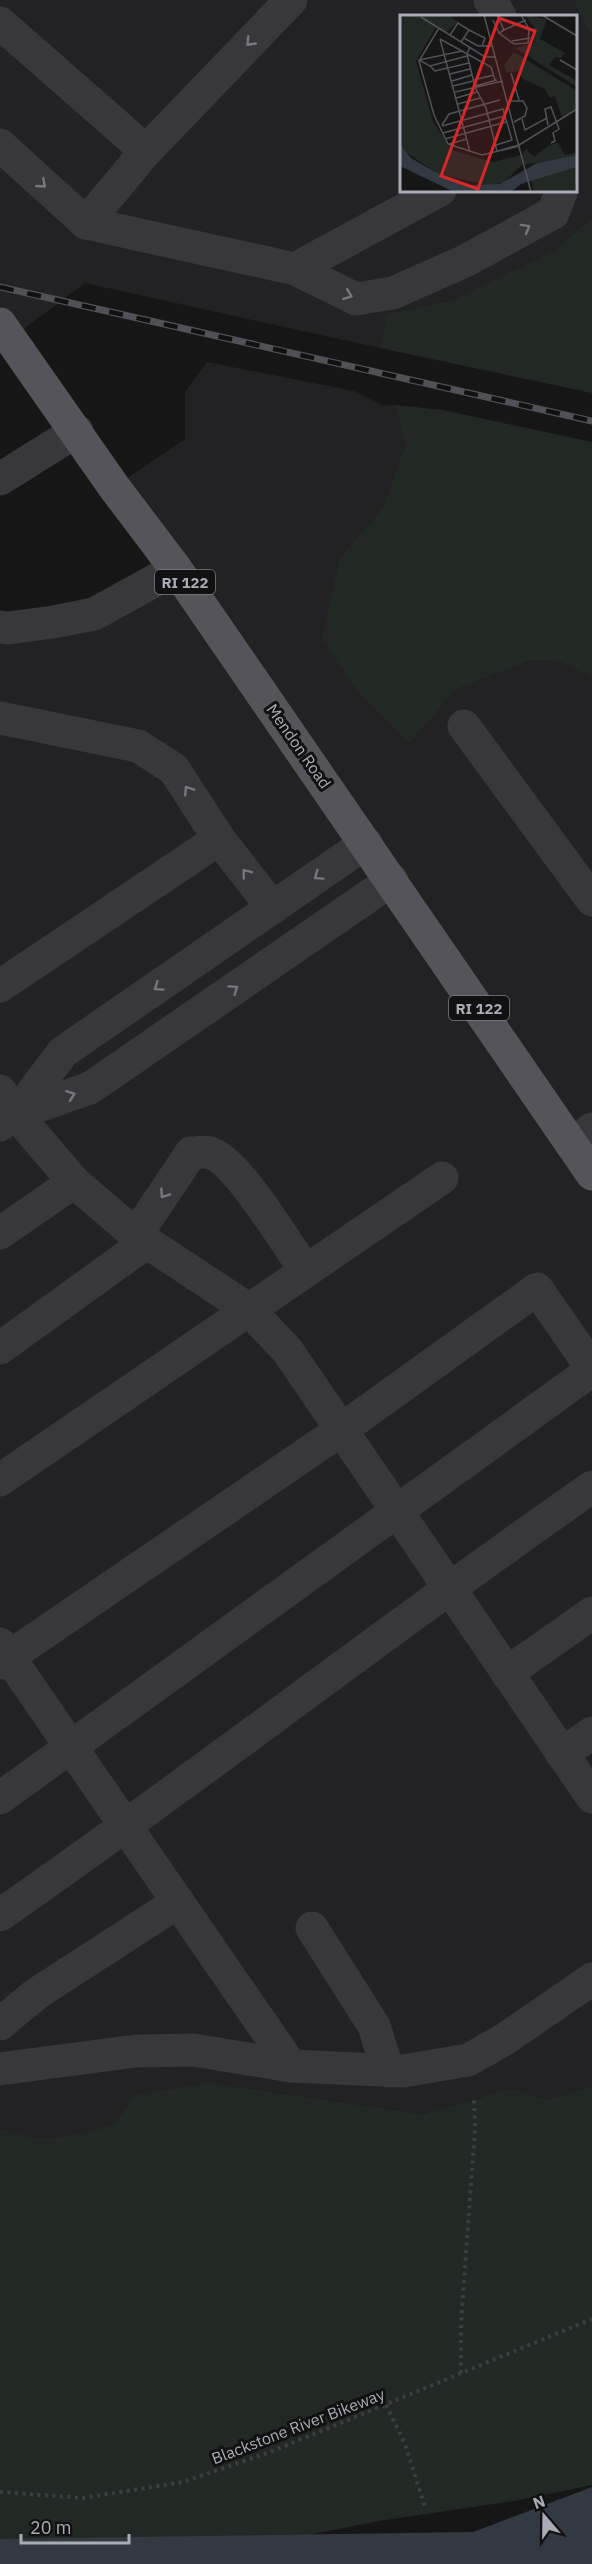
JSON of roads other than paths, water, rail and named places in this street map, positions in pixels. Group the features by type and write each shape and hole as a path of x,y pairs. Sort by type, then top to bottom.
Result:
{"main road":[{"name":"Mendon Road","path":"0,324 176,569 392,880 582,1137 592,1173"}],"street":[{"path":"86,223 146,151 291,0"},
{"path":"490,0 499,15"},
{"path":"0,23 146,151"},
{"path":"0,145 86,223 296,269 356,298 393,293 465,261 553,213 561,192"},
{"path":"296,269 436,192"},
{"path":"0,479 76,431"},
{"path":"0,627 53,622 94,614 176,569"},
{"path":"0,718 138,746 174,769 219,839 273,908"},
{"path":"464,726 592,900"},
{"path":"0,986 219,839"},
{"path":"5,1110 63,1052 366,843"},
{"path":"5,1110 90,1088 392,880"},
{"path":"5,1110 74,1182 141,1238 248,1309 287,1350 592,1797"},
{"path":"0,1348 141,1238 191,1153 211,1153 229,1166 247,1187 305,1270"},
{"path":"0,1480 442,1178"},
{"path":"0,1233 74,1182"},
{"path":"0,1798 72,1748 592,1369 537,1289 341,1430 3,1654 72,1748 291,2066"},
{"path":"0,1915 126,1827 448,1587 592,1487"},
{"path":"507,1673 592,1613"},
{"path":"562,1754 592,1733"},
{"path":"0,2024 36,1994 178,1902"},
{"path":"312,1928 375,2026 388,2071"},
{"path":"0,2069 136,2051 194,2050 291,2066 403,2072 468,2060 505,2039 592,1978"}],"railway":[{"path":"0,287 592,421"}]}
